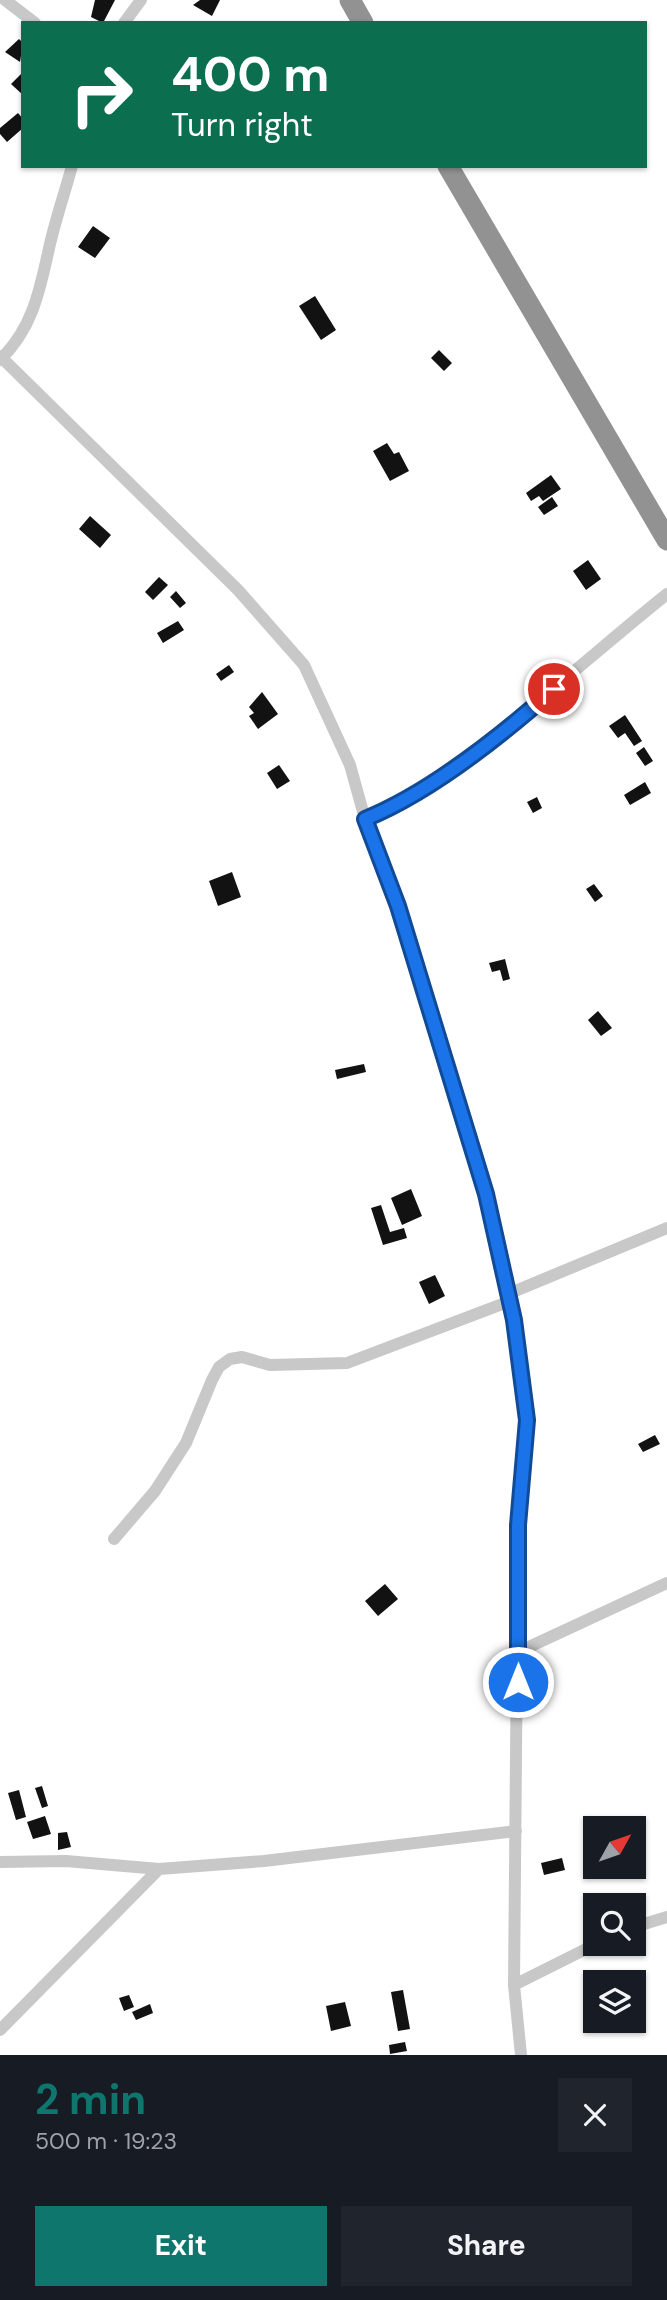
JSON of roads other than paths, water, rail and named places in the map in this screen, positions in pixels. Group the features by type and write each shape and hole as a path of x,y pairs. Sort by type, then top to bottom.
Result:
{"highway":[{"path":"350,0 362,21"},
{"path":"448,168 667,540"}],"street":[{"path":"5,0 32,21"},
{"path":"125,21 141,0"},
{"path":"71,168 50,244 41,293 23,334 1,358 238,590 304,665 350,765 365,819 398,906 486,1194 509,1298 527,1420 518,1525 514,1984 521,2055"},
{"path":"365,819 393,807 516,722 591,655 667,594"},
{"path":"114,1539 161,1481 186,1443 212,1380 219,1367 230,1359 242,1357 270,1365 297,1366 347,1363 509,1298 667,1227"},
{"path":"518,1652 667,1583"},
{"path":"0,1862 66,1861 159,1868 264,1861 516,1830"},
{"path":"0,2030 159,1868"},
{"path":"646,1923 667,1917"},
{"path":"514,1984 583,1950"}]}
